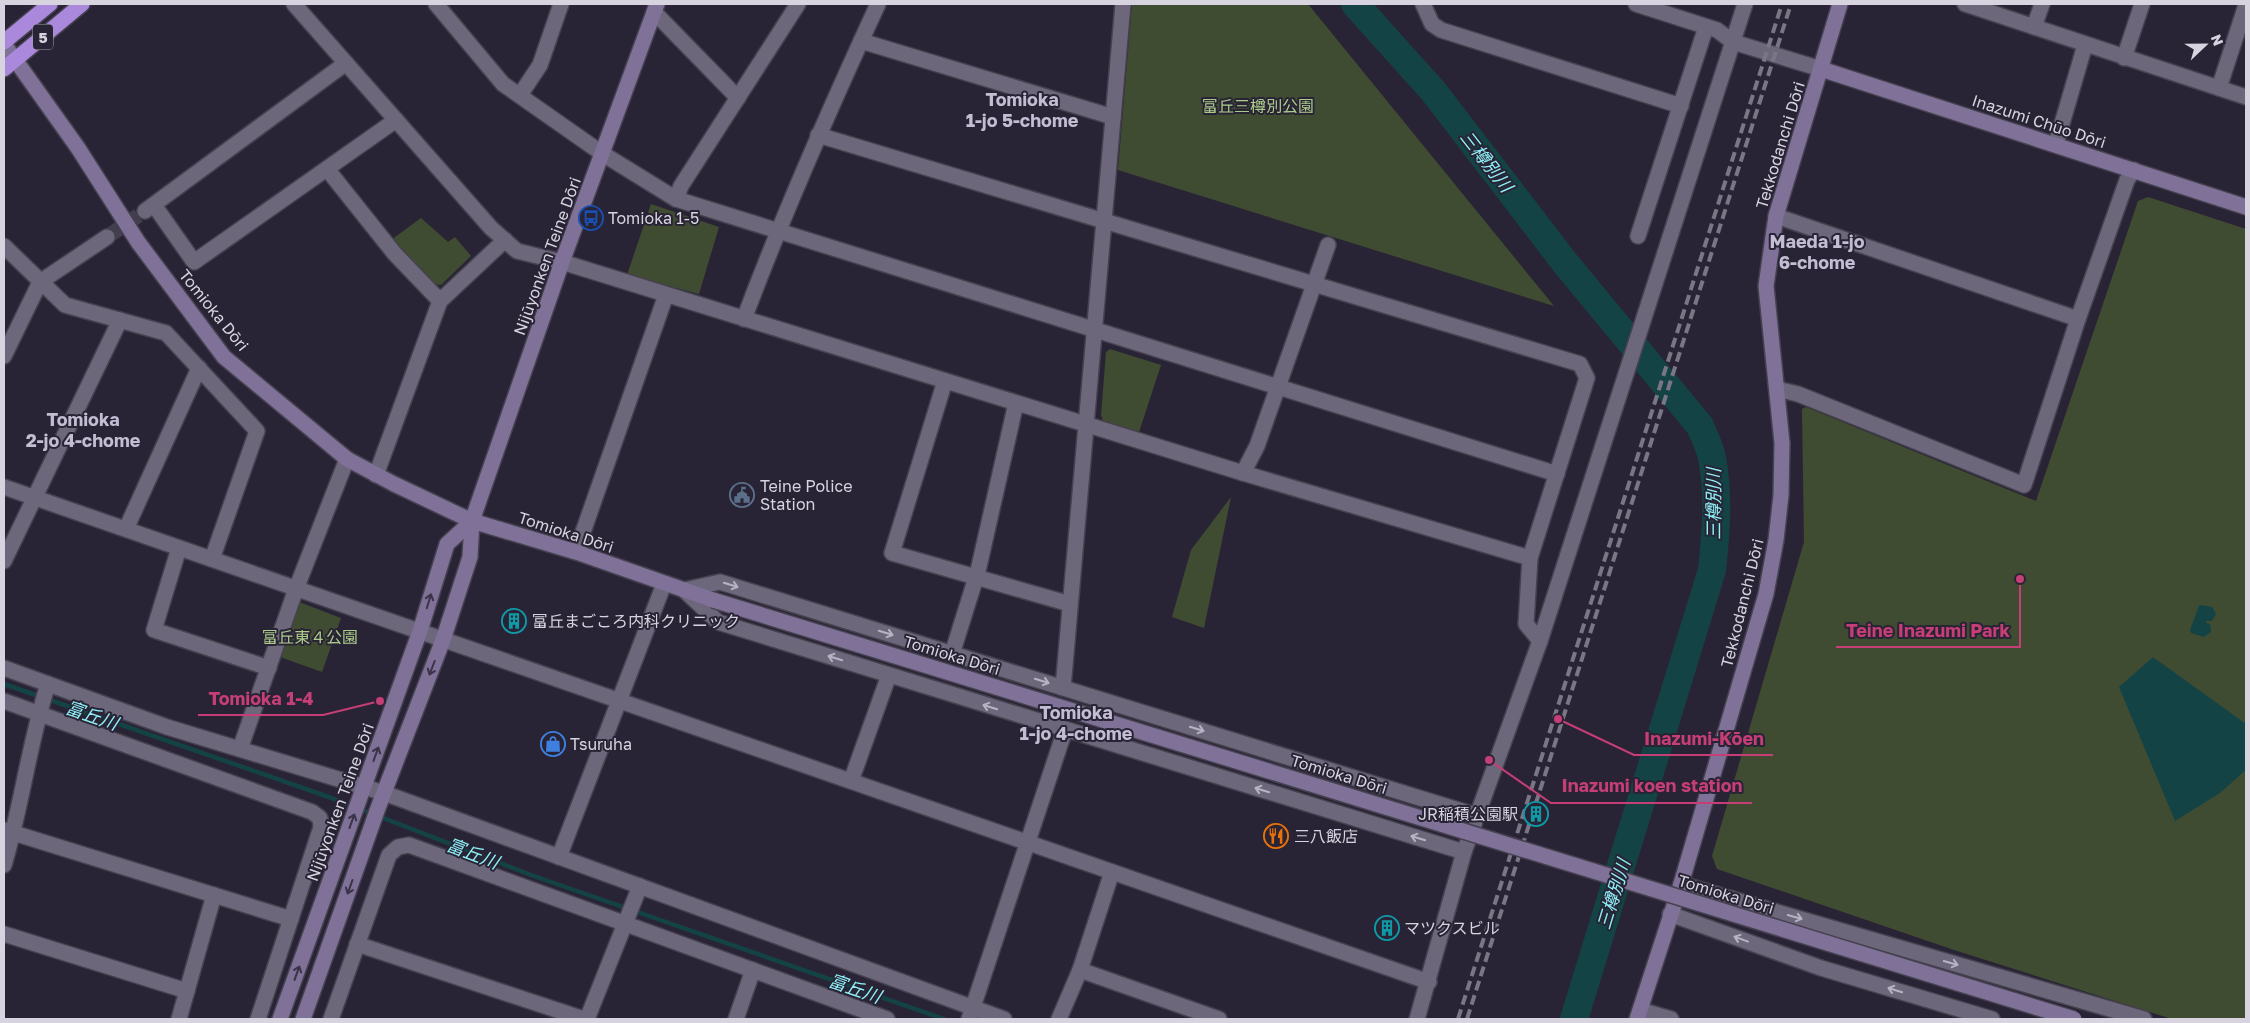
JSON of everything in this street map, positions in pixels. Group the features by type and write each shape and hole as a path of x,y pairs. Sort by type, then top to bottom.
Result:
{"highway":[{"name":"5","path":"4,43 50,4"},
{"name":"5","path":"10,65 82,4"}],"street":[{"path":"294,4 491,228 517,251 562,262 1243,473 1530,558"},
{"path":"436,4 504,84 603,154 676,199 1557,474"},
{"path":"520,95 540,65 561,4"},
{"path":"744,319 777,231 818,135 878,4"},
{"path":"1063,688 1123,4"},
{"path":"1423,4 1432,24 1441,30 1681,106"},
{"path":"1636,4 1717,30 1733,42 1821,69"},
{"path":"1417,1019 1429,982 1464,852 1478,816 1482,797 1540,641 1745,4"},
{"name":"Tekkodanchi Dōri","path":"1638,1015 1681,884 1766,594 1776,540 1781,495 1782,443 1766,286 1776,216 1840,4"},
{"path":"1965,4 2246,97"},
{"path":"2034,26 2042,4"},
{"path":"2124,58 2142,4"},
{"path":"2219,88 2246,5"},
{"path":"676,199 681,186 738,98 793,6"},
{"path":"656,8 738,98"},
{"name":"Nijūyonken Teine Dōri","path":"303,1019 378,808 443,640 470,557 472,521 562,262 656,8"},
{"path":"1638,236 1706,27"},
{"path":"861,41 1113,117"},
{"name":"Tomioka Dōri","path":"4,43 10,65 78,148 138,242 224,357 347,459 472,521 576,552 713,600 2074,1019"},
{"path":"2056,144 2085,45"},
{"path":"346,63 150,208 194,262 396,120"},
{"name":"Inazumi Chūo Dōri","path":"1821,69 2246,207"},
{"path":"818,135 1580,364 1587,378 1530,558 1526,624 1540,641"},
{"path":"327,169 394,253 440,301"},
{"path":"1777,389 1798,394 2024,486 2078,319 2127,180 2134,170"},
{"path":"1776,216 2078,319"},
{"path":"4,356 40,282 107,237"},
{"path":"376,475 440,301 505,240"},
{"path":"1243,473 1257,446 1328,245"},
{"path":"4,246 65,305 166,333 257,431 212,559"},
{"path":"576,552 666,295"},
{"path":"4,561 120,320"},
{"path":"126,529 199,368"},
{"path":"944,381 892,552 1070,604"},
{"path":"952,654 976,577 1016,403"},
{"path":"240,749 296,589 347,459"},
{"path":"4,487 1429,982"},
{"name":"Nijūyonken Teine Dōri","path":"280,1019 420,631 447,544 472,521"},
{"path":"179,548 154,630 269,668"},
{"path":"684,590 720,582 1478,816"},
{"path":"559,857 621,701 664,584"},
{"path":"684,590 718,622 1464,852"},
{"path":"4,668 47,687 240,749 362,793 384,793 559,857 638,891 972,1014 1004,1019"},
{"path":"851,781 889,675"},
{"path":"4,865 9,832 47,687"},
{"path":"4,700 40,710 312,812 320,818 321,827 258,1019"},
{"path":"972,1014 1065,730"},
{"path":"9,832 291,920"},
{"path":"331,1019 388,855 398,847 409,845 627,920 752,970 886,1019"},
{"path":"1059,1019 1080,970 1112,872"},
{"path":"1681,884 2144,1019"},
{"path":"357,944 586,1019 638,891"},
{"path":"179,1019 214,895"},
{"path":"1670,914 1821,968 1992,1019"},
{"path":"4,934 187,991"},
{"path":"736,1019 752,970"},
{"path":"1080,970 1219,1019"},
{"path":"1638,1015 1671,1019"}],"green space":[{"name":"富丘三樽別公園","path":"1132,4 1308,4 1554,306 1118,170"},
{"path":"2148,197 2246,229 2246,1019 2172,1019 1954,950 1717,869 1712,856 1804,542 1802,409 1806,407 2036,501 2138,201"},
{"path":"651,204 719,227 699,294 627,275"},
{"path":"421,218 448,242 455,237 471,256 441,285 434,284 391,240"},
{"path":"1110,349 1161,365 1139,432 1103,421 1101,415 1106,352"},
{"path":"1231,497 1204,628 1172,617 1191,550"},
{"name":"富丘東４公園","path":"299,602 341,618 322,672 280,657"}],"shaded area":[{"path":"2199,606 2212,607 2216,614 2212,621 2206,621 2206,623 2210,624 2211,632 2204,637 2191,633 2190,630"},
{"path":"2153,657 2246,724 2246,770 2220,793 2175,821 2119,687"}],"waterway":[{"name":"三樽別川","path":"1355,4 1434,92 1566,264 1700,426 1712,458 1716,500 1716,528 1712,570 1574,1019"},
{"name":"富丘川","path":"4,684 326,796 531,875 944,1019"}],"tunnel":[{"path":"107,237 145,211"}],"railway":[{"path":"1458,1019 1782,4"},
{"path":"1467,1019 1791,4"}],"place":[{"name":"Tomioka 1-5","path":"591,218"},
{"name":"Teine Police Station","path":"742,495"},
{"name":"Teine Inazumi Park","path":"2020,579"},
{"name":"富丘まごころ内科クリニック","path":"514,621"},
{"name":"Tomioka 1-4","path":"380,701"},
{"name":"Inazumi-Kōen","path":"1558,719"},
{"name":"Tsuruha","path":"553,744"},
{"name":"Inazumi koen station","path":"1489,760"},
{"name":"JR稲積公園駅","path":"1536,814"},
{"name":"三八飯店","path":"1276,836"},
{"name":"マツクスビル","path":"1387,928"}],"district":[{"name":"Tomioka 1-jo 5-chome","path":"1022,109"},
{"name":"Maeda 1-jo 6-chome","path":"1817,251"},
{"name":"Tomioka 2-jo 4-chome","path":"83,429"},
{"name":"Tomioka 1-jo 4-chome","path":"1076,722"}]}
